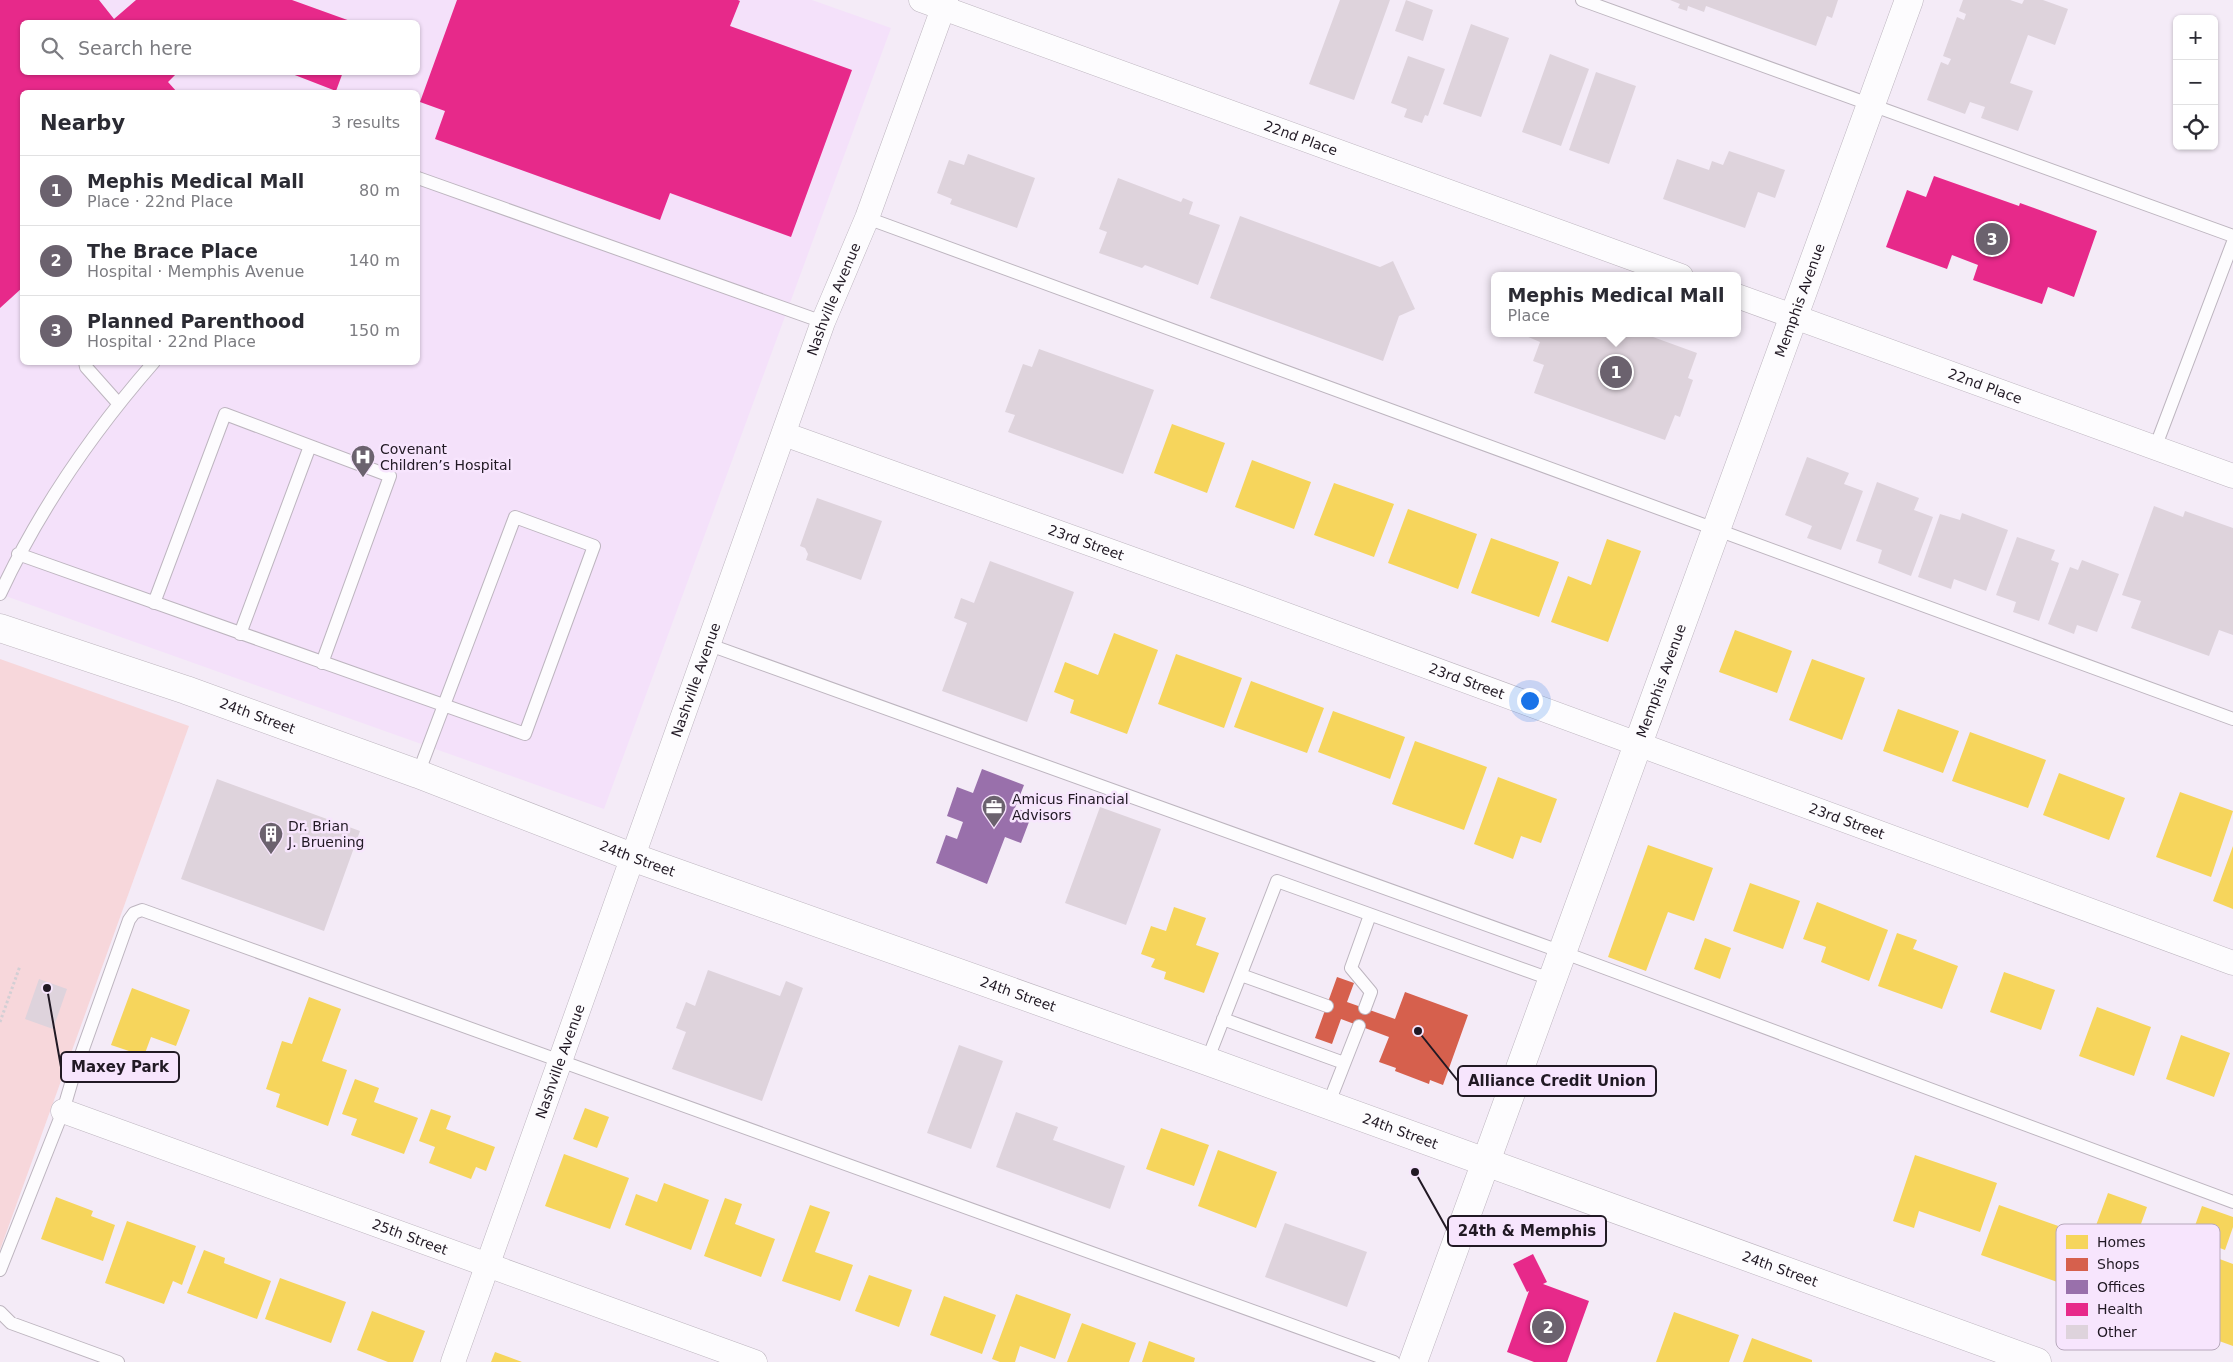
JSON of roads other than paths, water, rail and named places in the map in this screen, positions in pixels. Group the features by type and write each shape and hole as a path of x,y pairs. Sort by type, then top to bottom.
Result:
{"street":[{"name":"22nd Place","path":"921,0 944,4 1670,272"},
{"name":"Memphis Avenue","path":"1413,1362 1909,0"},
{"name":"Nashville Avenue","path":"453,1362 823,322 867,218 944,4"},
{"name":"22nd Place","path":"1741,297 2233,476"},
{"name":"23rd Street","path":"784,434 1638,744 2233,963"},
{"name":"24th Street","path":"0,628 186,690 418,774 632,857 1207,1061 2037,1362"},
{"name":"25th Street","path":"64,1111 755,1362"}],"lane":[{"path":"1582,0 2233,236"},
{"path":"420,179 823,322"},
{"path":"867,218 2233,718"},
{"path":"2155,448 2233,242"},
{"path":"86,365 118,404"},
{"path":"0,594 18,554 63,478 118,404 151,365"},
{"path":"154,603 225,414 390,476 322,663"},
{"path":"240,634 310,446"},
{"path":"18,554 240,634 444,706 525,734 594,546 514,517 444,706 418,774"},
{"path":"707,644 1562,952 2233,1202"},
{"path":"1207,1061 1277,881 1552,980"},
{"path":"0,1270 64,1111 73,1077 129,920 134,913 142,910 562,1060 1394,1362"},
{"path":"1365,1008 1371,992 1351,968 1370,915"},
{"path":"1241,975 1327,1006"},
{"path":"1223,1019 1344,1063"},
{"path":"1328,1105 1359,1026"},
{"path":"0,1312 11,1323 118,1362"}],"place":[{"name":"Planned Parenthood","path":"1992,239"},
{"name":"Mephis Medical Mall","path":"1616,372"},
{"name":"Covenant Children’s Hospital","path":"363,478"},
{"name":"Amicus Financial Advisors","path":"994,828"},
{"name":"Dr. Brian J. Bruening","path":"271,855"},
{"name":"Maxey Park","path":"47,988"},
{"name":"Alliance Credit Union","path":"1418,1031"},
{"name":"24th & Memphis","path":"1415,1172"},
{"name":"The Brace Place","path":"1548,1327"}]}
